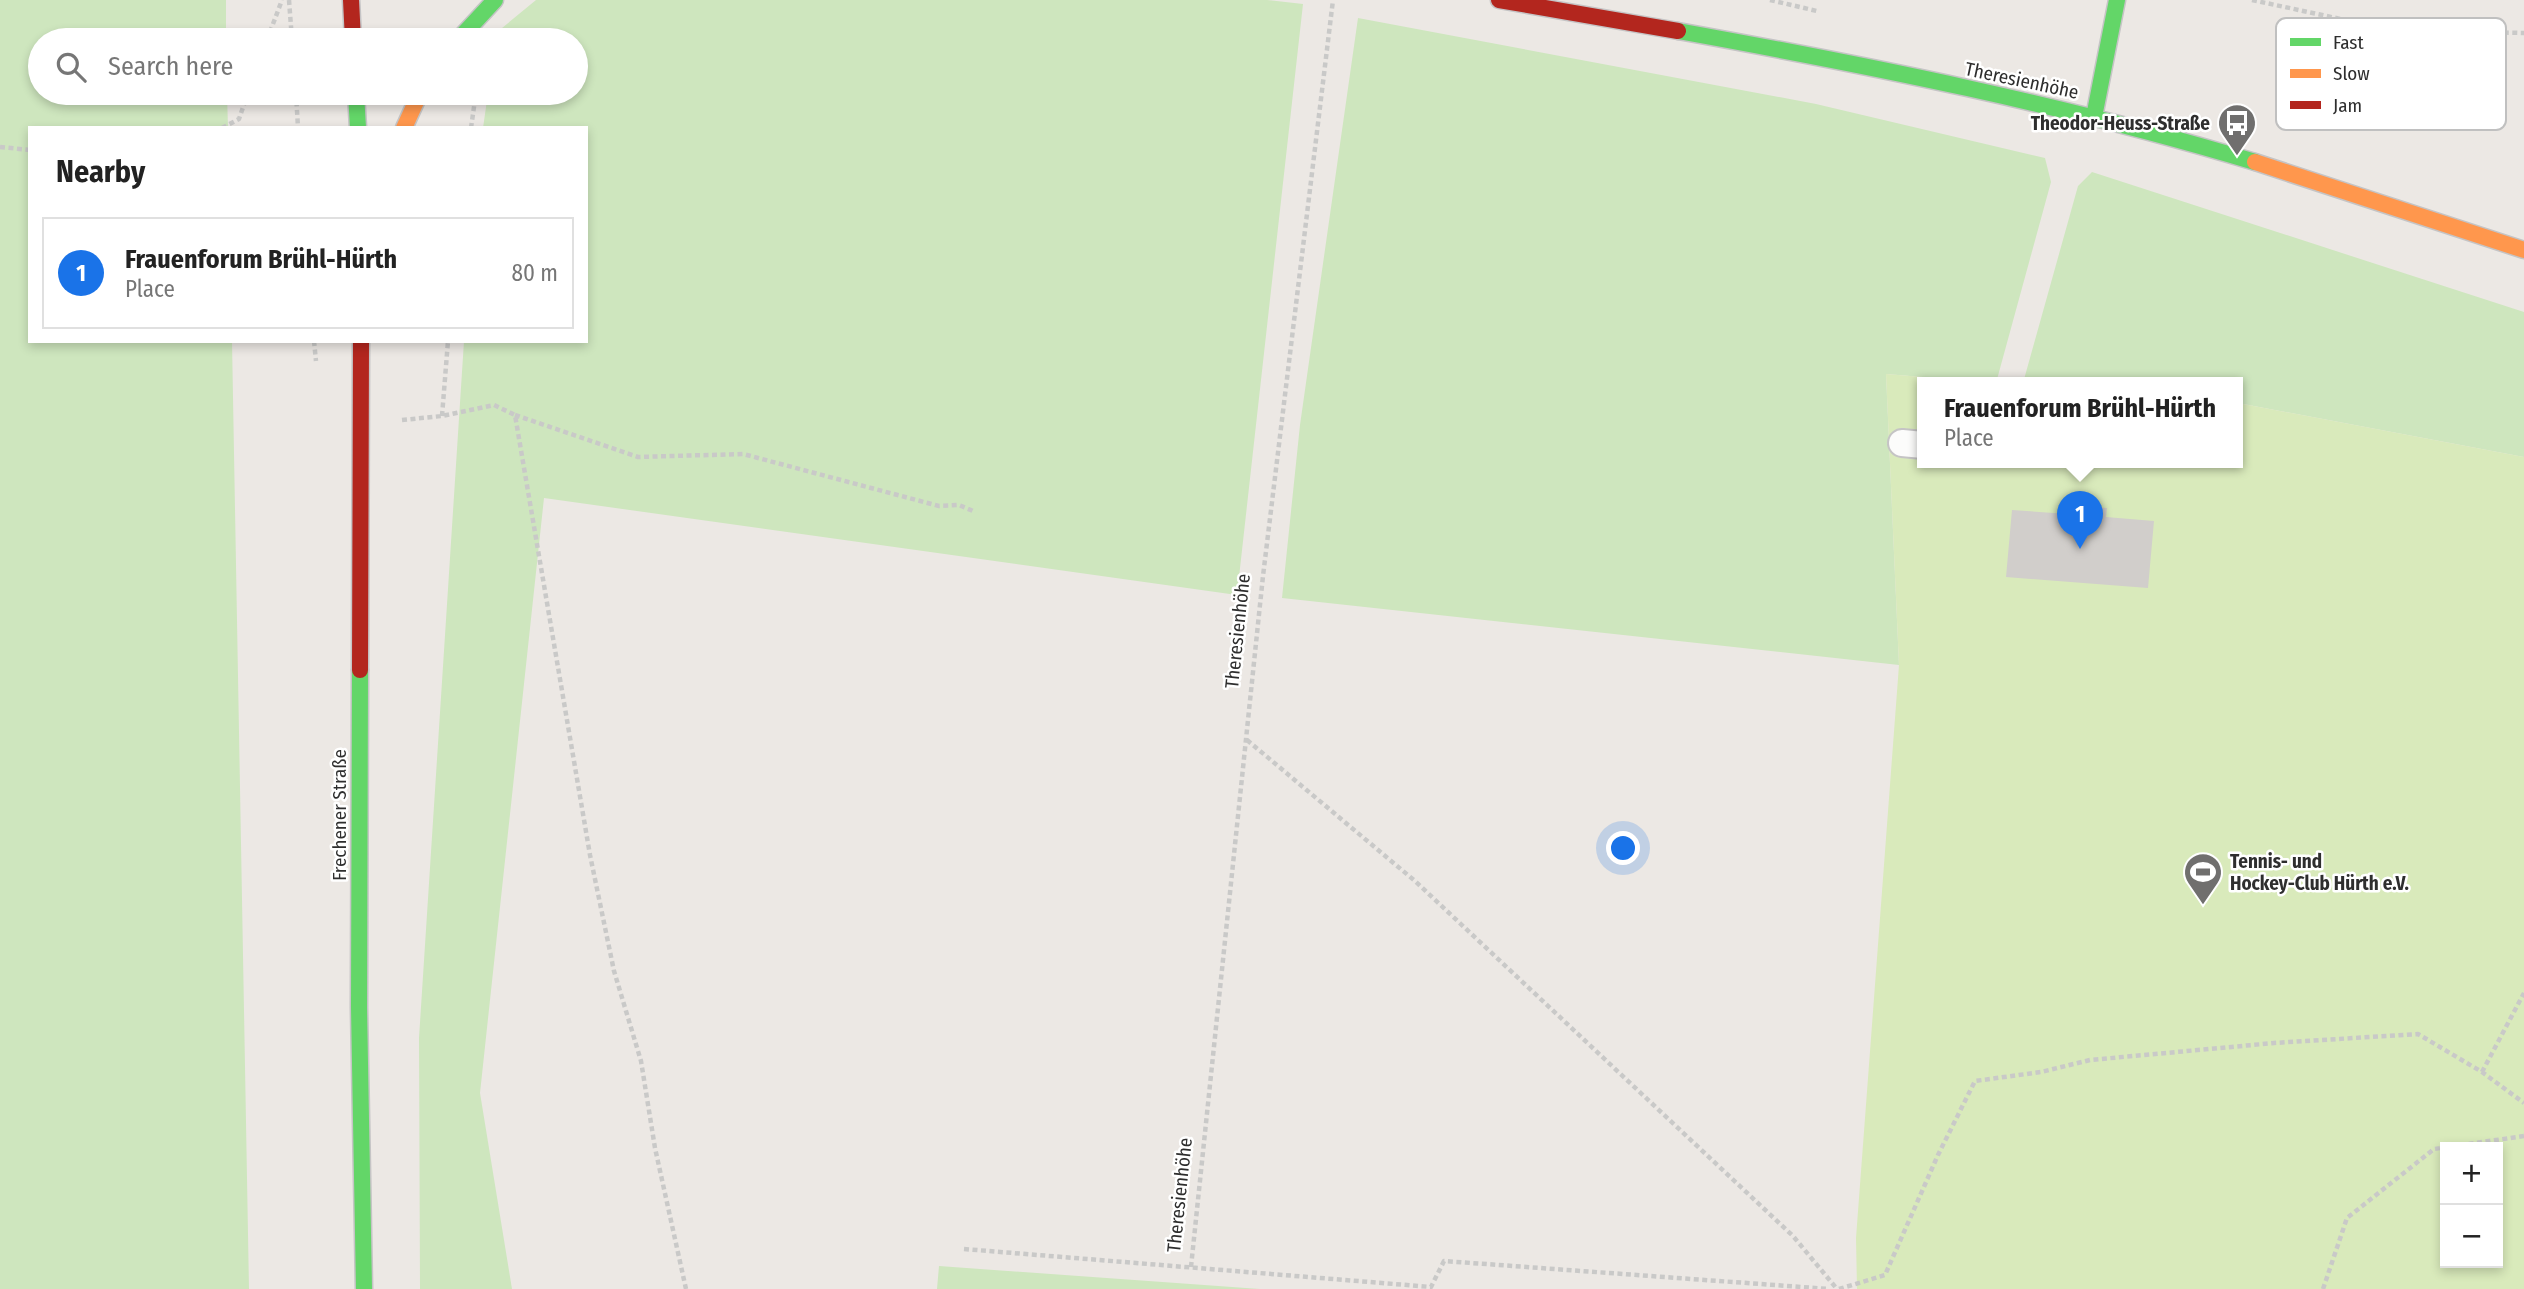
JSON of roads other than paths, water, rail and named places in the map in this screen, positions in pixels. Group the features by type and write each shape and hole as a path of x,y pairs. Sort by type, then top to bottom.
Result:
{"street":[{"path":"351,0 352,28"},
{"path":"469,28 495,0"},
{"name":"Theresienhöhe","path":"1499,0 1693,31 2094,117 2237,157 2524,250"},
{"path":"2094,117 2117,0"},
{"path":"357,105 358,126"},
{"path":"405,126 415,105"},
{"name":"Frechener Straße","path":"361,343 359,1007 364,1289"}],"place":[{"name":"Theodor-Heuss-Straße","path":"2237,157"},
{"name":"Frauenforum Brühl-Hürth","path":"2080,549"},
{"name":"Tennis- und Hockey-Club Hürth e.V.","path":"2203,906"}]}
